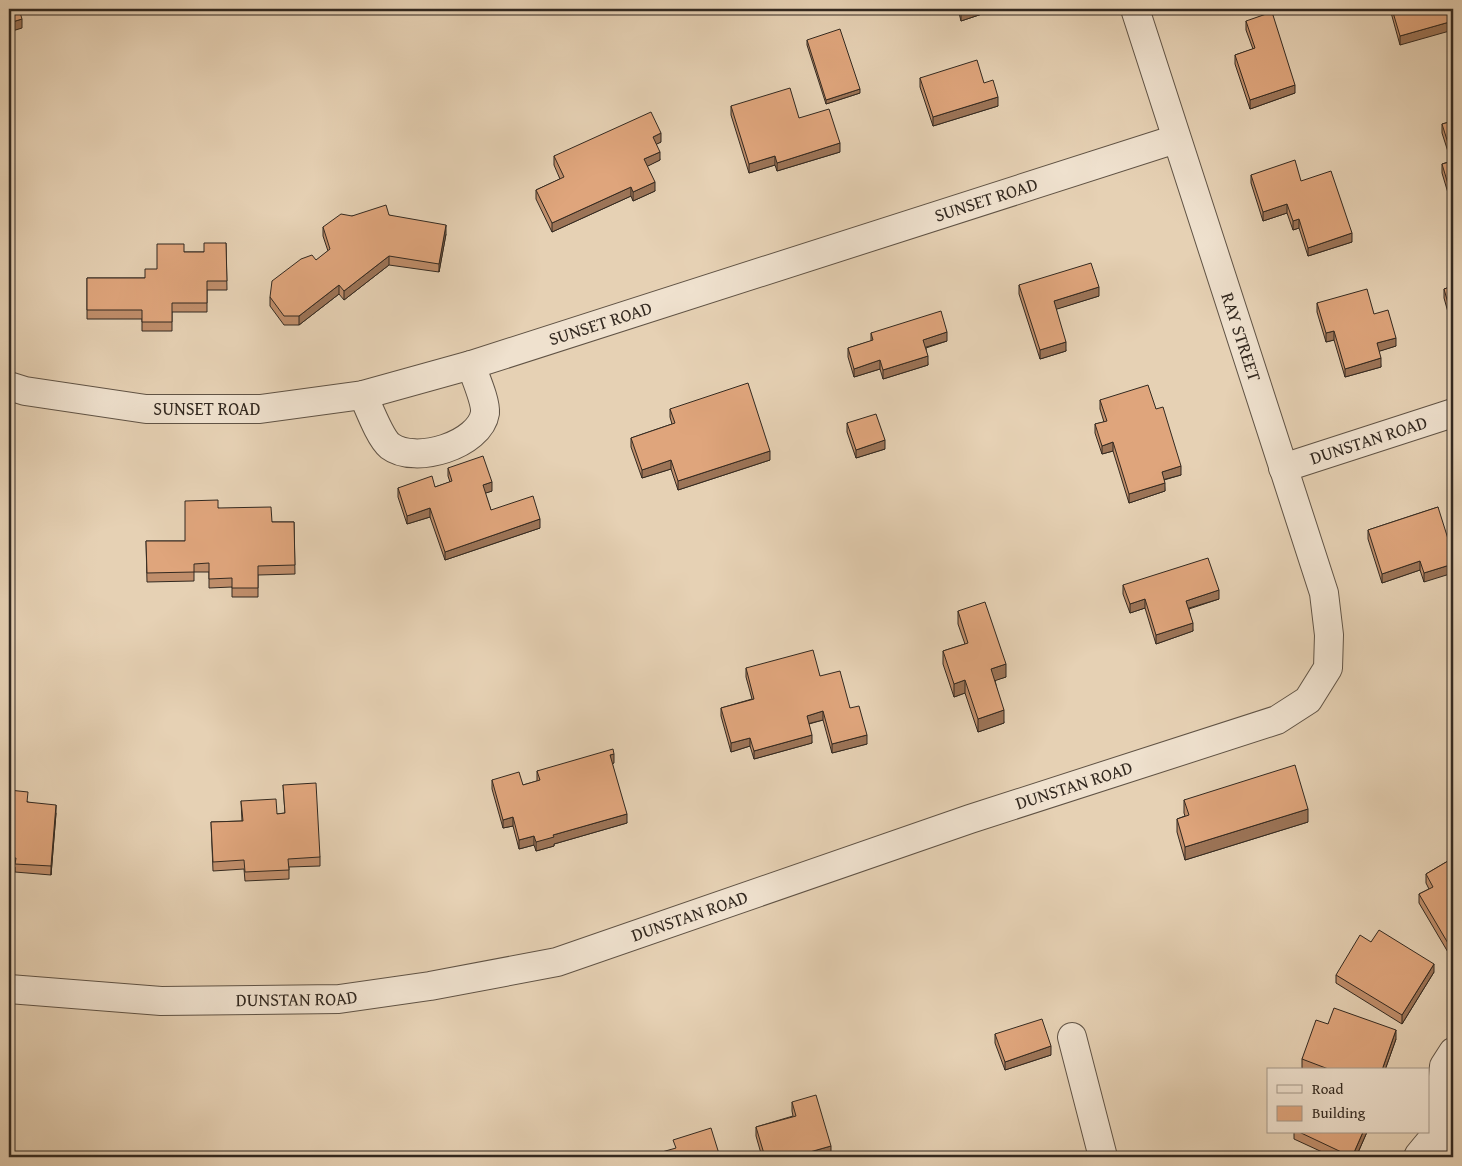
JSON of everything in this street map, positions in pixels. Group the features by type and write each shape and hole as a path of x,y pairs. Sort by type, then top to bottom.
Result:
{"street":[{"name":"RAY STREET","path":"1134,9 1324,593 1329,635 1328,668"},
{"name":"SUNSET ROAD","path":"9,386 25,391 146,409 260,409 363,395 471,365 1176,140"},
{"path":"363,395 375,423 390,446 402,451 432,453 466,438 478,427 485,414 484,404 471,365"},
{"name":"DUNSTAN ROAD","path":"1283,468 1453,413"},
{"name":"DUNSTAN ROAD","path":"9,989 161,1001 339,999 430,986 556,962 970,819 1278,720 1308,700 1328,668"},
{"path":"1072,1037 1104,1157"},
{"path":"1452,1157 1438,1132 1444,1066 1453,1052"},
{"path":"1418,1157 1438,1132"}],"building":[{"path":"9,9 19,9 22,19 9,23"},
{"path":"960,9 971,9 961,12"},
{"path":"1392,9 1453,9 1453,21 1400,36"},
{"path":"1272,12 1295,85 1250,100 1235,55 1255,48 1246,21"},
{"path":"840,29 860,89 826,100 807,40"},
{"path":"977,60 984,83 993,80 998,97 933,117 920,78"},
{"path":"790,88 799,118 829,109 840,143 777,163 775,156 749,164 731,106"},
{"path":"651,112 661,133 653,137 660,152 644,159 655,182 633,192 631,187 552,223 536,190 564,177 554,156"},
{"path":"1453,121 1453,159 1442,124"},
{"path":"1295,160 1301,181 1331,171 1352,233 1308,248 1299,219 1293,221 1287,204 1263,212 1251,175"},
{"path":"1453,161 1453,182 1448,184 1442,164"},
{"path":"386,205 389,215 446,225 439,264 389,256 344,291 339,285 299,316 284,316 270,297 272,281 301,259 312,255 316,260 330,249 323,227 341,214 352,216"},
{"path":"204,243 226,243 227,281 207,281 207,303 172,303 172,322 142,322 142,310 87,310 87,278 145,278 145,269 157,269 157,244 184,244 184,252 204,252"},
{"path":"1091,263 1099,287 1054,301 1066,342 1040,350 1019,285"},
{"path":"1453,286 1453,321 1444,289"},
{"path":"1367,289 1374,314 1388,310 1396,338 1377,343 1381,358 1345,369 1334,331 1326,333 1317,303"},
{"path":"941,311 947,332 923,340 928,356 883,370 880,360 854,369 848,348 873,340 871,333"},
{"path":"748,383 770,451 678,481 671,460 642,470 631,438 675,423 670,409"},
{"path":"1148,385 1156,409 1163,407 1181,466 1162,472 1165,483 1129,494 1113,442 1102,446 1095,424 1107,421 1100,400"},
{"path":"876,414 885,440 856,450 847,423"},
{"path":"483,456 492,482 483,485 491,510 533,496 540,519 445,552 430,508 407,516 398,488 432,476 435,487 452,481 448,468"},
{"path":"218,500 218,508 271,507 272,522 294,522 295,565 258,566 258,588 232,588 232,578 209,579 209,563 194,564 194,572 147,573 146,541 185,541 185,501"},
{"path":"1438,507 1449,542 1453,541 1453,564 1424,573 1420,561 1382,574 1368,530"},
{"path":"1208,558 1219,590 1186,601 1193,623 1156,635 1145,599 1130,604 1123,585"},
{"path":"985,602 1006,664 991,669 1004,710 978,719 965,680 954,684 943,651 968,643 958,611"},
{"path":"813,650 820,676 840,671 850,708 859,706 867,735 832,744 823,711 807,716 812,735 754,751 750,738 731,743 721,708 754,699 746,668"},
{"path":"613,749 614,754 610,755 627,814 553,835 554,837 536,842 534,836 519,840 513,817 503,820 492,780 519,772 523,785 540,780 537,771"},
{"path":"1295,765 1308,809 1185,847 1177,819 1189,815 1184,800"},
{"path":"316,783 320,857 288,859 289,870 245,872 244,860 213,862 211,822 243,821 241,801 276,799 277,814 285,813 283,785"},
{"path":"9,790 28,792 27,802 56,805 51,866 15,864 16,858 10,858 9,862"},
{"path":"1453,858 1452,950 1419,894 1433,887 1426,874"},
{"path":"1379,930 1434,964 1402,1015 1336,975 1360,935 1371,942"},
{"path":"1334,1008 1396,1030 1383,1068 1326,1068 1302,1059 1316,1020 1328,1024"},
{"path":"1042,1019 1051,1046 1005,1062 995,1034"},
{"path":"816,1095 831,1146 792,1157 765,1157 756,1127 796,1116 792,1102"},
{"path":"711,1128 720,1157 644,1157 676,1148 673,1140"},
{"path":"1303,1134 1362,1134 1352,1157"},
{"path":"614,1153 615,1157 599,1157"}]}
